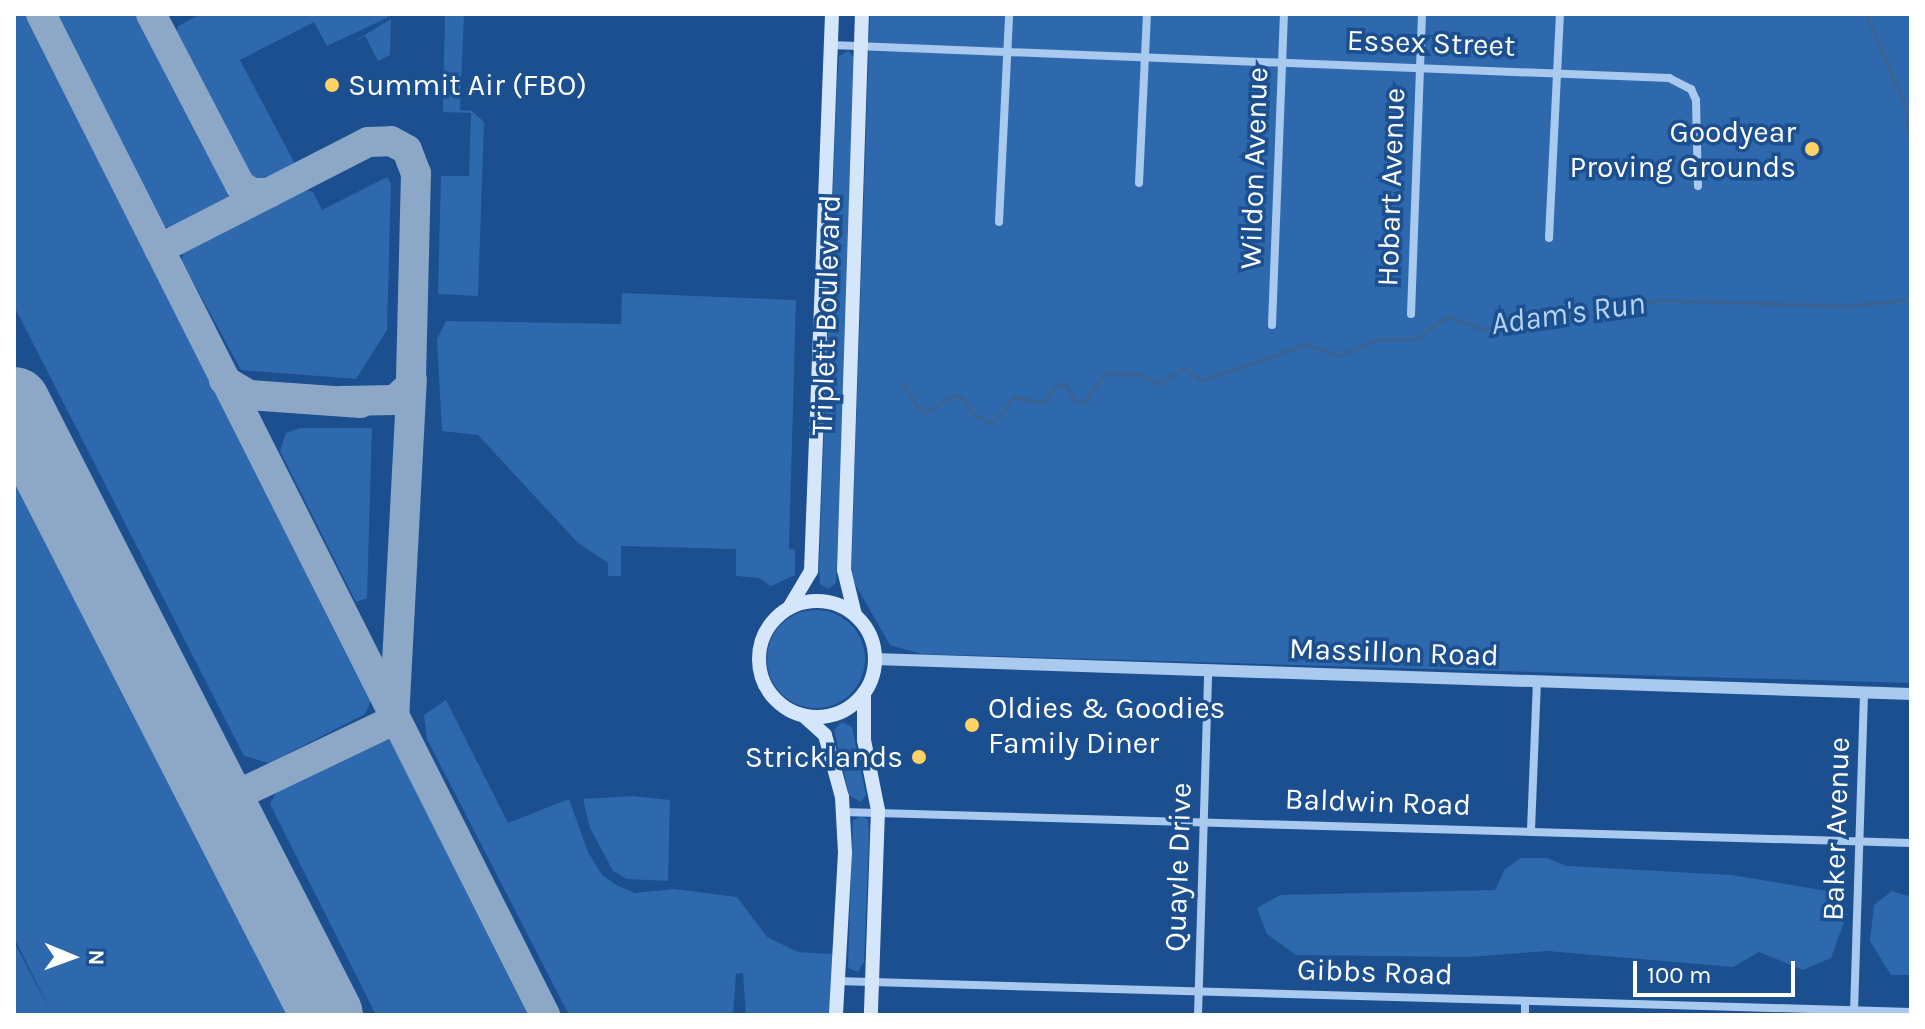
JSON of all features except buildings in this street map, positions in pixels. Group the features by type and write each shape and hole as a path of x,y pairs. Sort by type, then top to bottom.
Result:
{"main road":[{"name":"Triplett Boulevard","path":"789,608 804,588 811,566 832,14"},
{"name":"Triplett Boulevard","path":"855,615 844,570 862,14"},
{"path":"836,1015 843,812 835,760 825,735 804,716 772,697 759,666 765,632 789,608 823,601 855,615 870,635 875,659 864,693 864,740 878,810 871,1015"},
{"path":"804,716 842,712 864,693"}],"street":[{"path":"999,222 1009,14"},
{"path":"1139,183 1147,14"},
{"name":"Wildon Avenue","path":"1272,325 1284,14"},
{"name":"Hobart Avenue","path":"1411,314 1422,14"},
{"path":"1549,238 1560,14"},
{"name":"Essex Street","path":"831,45 1652,76 1691,89 1697,113 1698,186"},
{"name":"Massillon Road","path":"875,659 1911,694"},
{"name":"Quayle Drive","path":"1198,1015 1208,672"},
{"path":"1531,830 1537,682"},
{"name":"Baker Avenue","path":"1854,1012 1864,693"},
{"name":"Baldwin Road","path":"843,812 878,810 1911,843"},
{"name":"Gibbs Road","path":"837,981 1199,989 1911,1012"},
{"path":"1525,1001 1525,1015"}],"shaded area":[{"path":"14,14 25,14 36,25 375,692 365,714 269,763 244,756 14,306"},
{"path":"54,14 145,14 228,180 231,202 176,231 162,225"},
{"path":"201,14 395,14 327,46 314,22 240,60 295,164 256,187 245,181 174,41 178,26"},
{"path":"445,14 464,14 460,110 472,111 484,122 478,296 438,294 441,176 469,176 471,113 443,112"},
{"path":"870,14 1911,14 1911,683 921,654 890,645 851,577"},
{"path":"391,19 390,55 378,61 365,36 350,44"},
{"path":"848,51 855,58 843,419 836,583 828,589 820,584 819,570 837,85 839,56"},
{"path":"387,177 391,183 387,330 356,379 241,370 182,261 184,246 297,188 313,192 322,210"},
{"path":"622,293 796,300 789,549 795,550 795,575 771,586 759,578 736,576 736,549 621,546 621,576 608,576 608,563 578,543 478,435 442,431 437,339 446,321 621,324"},
{"path":"300,428 372,428 367,598 356,602 280,451 286,433"},
{"path":"14,474 289,1015 14,1015 14,942 51,1012 14,937"},
{"path":"816,610 835,614 851,624 861,640 865,659 861,678 851,694 835,704 816,708 797,704 781,694 771,678 767,659 771,640 781,624 797,614"},
{"path":"446,700 508,823 569,799 588,852 602,875 618,886 635,893 674,889 737,897 767,937 798,952 833,954 831,1015 746,1015 743,973 736,974 733,1015 569,1015 427,739 424,715"},
{"path":"842,722 852,727 866,795 861,802 849,795 834,730"},
{"path":"384,735 402,750 538,1015 376,1015 270,804 282,782"},
{"path":"633,796 670,800 668,881 627,879 613,871 590,828 583,799"},
{"path":"860,816 868,819 869,837 864,962 858,972 848,968 853,821"},
{"path":"1521,858 1547,858 1567,866 1732,875 1821,890 1838,893 1847,914 1831,958 1803,970 1759,952 1733,967 1547,951 1468,957 1296,955 1267,934 1257,908 1280,895 1495,890 1505,869"},
{"path":"1892,891 1911,897 1911,975 1891,975 1870,941 1874,905"}],"waterway":[{"path":"1866,14 1908,113 1906,129 1911,140"},
{"name":"Adam's Run","path":"903,384 918,408 927,412 953,395 961,397 975,416 992,424 1014,397 1043,403 1059,384 1066,385 1075,401 1084,402 1106,373 1139,374 1158,384 1185,368 1201,381 1306,344 1337,356 1378,339 1416,339 1448,316 1480,329 1660,300 1849,306 1911,299"}],"taxiway":[{"path":"41,14 545,1015"},
{"path":"151,14 240,185 252,193 269,193"},
{"path":"159,249 368,142 391,141 407,150 416,173 411,385 395,400 342,401"},
{"path":"218,804 394,720 412,379"},
{"path":"224,380 249,395 361,403"}],"runway":[{"path":"14,403 327,1015"}],"place":[{"name":"Summit Air (FBO)","path":"332,85"},
{"name":"Goodyear Proving Grounds","path":"1812,149"},
{"name":"Oldies & Goodies Family Diner","path":"972,725"},
{"name":"Stricklands","path":"919,757"}]}
